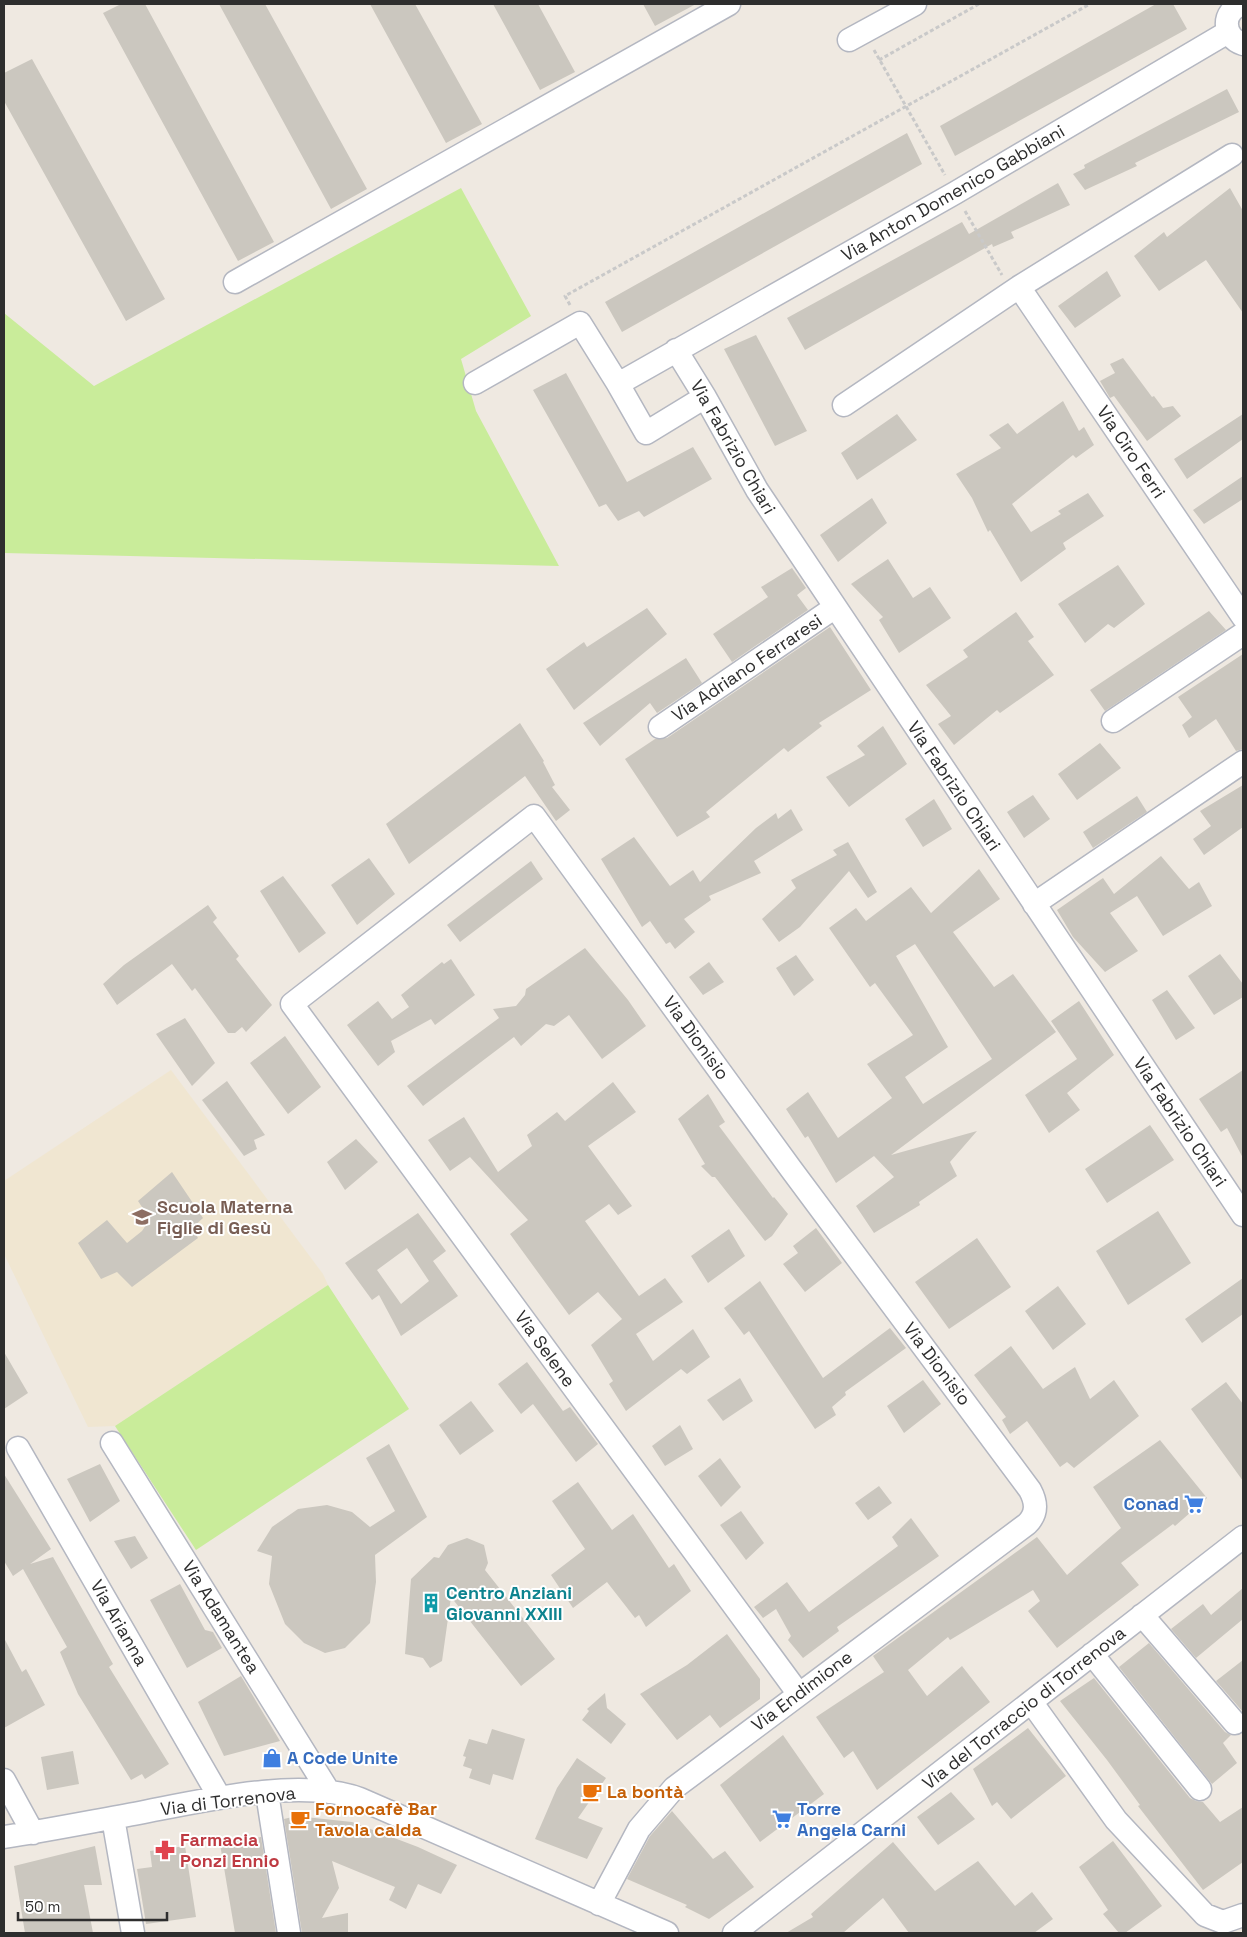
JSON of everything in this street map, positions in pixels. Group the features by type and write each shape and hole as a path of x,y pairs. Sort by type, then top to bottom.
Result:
{"street":[{"path":"235,282 729,4"},
{"path":"857,36 905,6"},
{"path":"1235,6 1226,21 1236,38"},
{"name":"Via Anton Domenico Gabbiani","path":"618,384 955,193 1236,38"},
{"path":"844,405 1015,290 1232,155"},
{"name":"Via Ciro Ferri","path":"1015,290 1243,617"},
{"path":"475,383 580,323 646,433 705,397"},
{"name":"Via Fabrizio Chiari","path":"676,350 705,397 757,490 834,608 1243,1215"},
{"name":"Via Adriano Ferraresi","path":"660,727 834,608"},
{"path":"1113,721 1243,634"},
{"path":"1034,904 1243,762"},
{"name":"Via Dionisio","path":"292,1004 534,816 1030,1490 1035,1502 1035,1509"},
{"name":"Via Selene","path":"292,1004 798,1693"},
{"name":"Via Adamantea","path":"112,1443 329,1792"},
{"name":"Via Arianna","path":"18,1448 220,1798"},
{"name":"Via Endimione","path":"599,1904 632,1841 663,1799 682,1781 1027,1524 1035,1509"},
{"name":"Via del Torraccio di Torrenova","path":"734,1933 1243,1538"},
{"path":"1142,1615 1235,1723"},
{"path":"1092,1654 1200,1789"},
{"path":"1032,1703 1116,1820 1205,1916 1233,1918"},
{"path":"4,1780 33,1832"},
{"name":"Via di Torrenova","path":"4,1837 220,1798 267,1793 329,1792 360,1799 667,1933"},
{"path":"267,1793 288,1933"},
{"path":"113,1818 133,1933"}],"path":[{"path":"879,60 979,4"},
{"path":"580,323 565,296 1090,4"},
{"path":"857,36 879,60 955,193 1015,290"}],"shaded area":[{"name":"Scuola Materna Figlie di Gesù","path":"171,1070 323,1274 328,1285 115,1426 88,1427 4,1254 4,1181"}],"green space":[{"path":"461,188 531,316 461,359 476,411 559,566 4,553 4,313 94,386"},
{"path":"328,1285 409,1409 196,1550 115,1426"}],"building":[{"path":"121,4 145,4 274,242 238,261 103,13"},
{"path":"219,4 265,4 367,189 331,209"},
{"path":"370,4 415,4 482,124 446,143"},
{"path":"493,4 538,4 575,72 540,90"},
{"path":"643,4 696,4 655,26"},
{"path":"1156,4 1173,4 1187,29 955,156 940,126"},
{"path":"32,59 165,299 126,321 4,101 4,73"},
{"path":"1227,89 1239,112 1135,163 1137,166 1085,190 1073,174 1085,168 1084,165"},
{"path":"907,133 922,164 622,332 605,302"},
{"path":"1058,183 1070,205 1011,232 1014,238 993,247 992,244 805,350 787,318 962,222 969,234"},
{"path":"1230,188 1243,211 1243,313 1206,260 1159,291 1134,256 1164,232 1167,237"},
{"path":"1107,271 1121,296 1075,328 1058,306"},
{"path":"756,335 807,431 775,446 724,349"},
{"path":"1123,358 1152,397 1154,396 1163,408 1173,406 1181,416 1147,441 1114,396 1110,398 1100,381 1115,373 1110,364"},
{"path":"566,373 627,482 693,447 712,479 644,517 639,511 618,521 606,504 599,507 533,390"},
{"path":"1063,401 1079,431 1084,427 1094,445 1076,458 1073,455 1012,504 1031,532 1061,514 1058,511 1088,493 1104,516 1063,543 1066,549 1021,582 990,530 988,532 972,498 956,474 1001,448 989,435 1008,423 1017,434"},
{"path":"897,414 917,440 857,480 841,453"},
{"path":"1243,414 1243,439 1187,479 1174,459"},
{"path":"1243,476 1243,499 1204,524 1193,510"},
{"path":"872,498 887,523 838,562 820,535"},
{"path":"888,559 913,598 930,587 951,618 899,653 879,620 883,617 851,584"},
{"path":"1118,565 1145,604 1114,628 1108,624 1085,643 1058,604"},
{"path":"792,568 806,588 797,595 808,610 732,662 713,634 768,597 761,587"},
{"path":"647,608 667,634 574,710 546,669 584,642 587,647"},
{"path":"1209,611 1226,630 1105,711 1090,690"},
{"path":"1016,612 1034,637 1028,641 1054,675 1000,713 997,710 954,745 938,724 951,716 926,685 968,657 963,650"},
{"path":"830,627 871,690 819,723 822,726 788,752 784,748 706,812 710,817 677,837 625,759 655,739 667,738"},
{"path":"1243,654 1243,749 1236,751 1216,719 1189,738 1182,725 1192,717 1178,697"},
{"path":"686,658 702,683 657,713 650,703 600,746 583,723"},
{"path":"520,723 544,761 555,785 552,787 570,810 556,821 525,776 409,864 386,824"},
{"path":"883,726 907,764 849,807 826,777 865,755 857,746"},
{"path":"1100,743 1121,768 1077,800 1058,774"},
{"path":"1243,785 1243,827 1204,855 1193,839 1211,826 1200,811"},
{"path":"1033,795 1050,819 1024,838 1007,812"},
{"path":"1137,796 1147,812 1093,848 1083,832"},
{"path":"934,799 952,829 923,847 905,819"},
{"path":"791,809 803,830 754,861 761,873 709,896 711,900 684,919 695,932 675,949 670,942 666,944 650,921 642,927 601,859 634,837 670,886 693,870 700,882 756,828 776,813 778,819"},
{"path":"848,842 877,892 868,898 849,871 800,927 779,942 762,919 796,888 791,880 837,855 833,850"},
{"path":"1161,856 1189,889 1199,882 1212,906 1163,936 1137,896 1110,913 1138,951 1105,972 1073,937 1057,910 1103,878 1114,894"},
{"path":"369,858 395,894 357,925 331,885"},
{"path":"531,861 543,879 460,942 447,925"},
{"path":"979,869 1000,899 953,932 994,987 1013,974 1056,1032 891,1155 977,1131 950,1162 957,1176 919,1202 920,1205 874,1233 856,1206 894,1177 874,1156 836,1183 808,1136 805,1138 786,1109 808,1092 838,1138 892,1098 867,1064 913,1035 875,983 870,987 829,928 856,908 866,921 911,887 931,913","holes":["915,944 992,1059 923,1104 905,1077 948,1047 896,956"]},
{"path":"283,876 326,933 299,953 260,891"},
{"path":"208,905 217,918 213,922 239,956 236,959 272,1005 246,1032 242,1027 235,1033 228,1033 195,988 192,991 172,964 117,1005 103,984 124,965"},
{"path":"585,948 628,1000 646,1026 602,1059 569,1015 554,1026 546,1024 521,1046 514,1037 423,1106 407,1086 499,1018 493,1009 516,1006 525,995 526,989"},
{"path":"1220,954 1243,984 1243,997 1214,1015 1188,976"},
{"path":"796,955 814,980 794,996 776,968"},
{"path":"451,959 475,995 435,1025 431,1019 391,1041 395,1052 378,1066 347,1025 378,1001 392,1019 409,1007 401,995 442,962 444,964"},
{"path":"709,962 724,982 703,995 689,977"},
{"path":"1167,990 1195,1028 1176,1040 1152,1000"},
{"path":"1079,1001 1114,1055 1067,1093 1080,1110 1049,1133 1025,1095 1077,1059 1051,1021"},
{"path":"185,1018 215,1063 192,1086 156,1034"},
{"path":"285,1036 321,1087 288,1114 250,1063"},
{"path":"1243,1070 1243,1158 1227,1128 1221,1132 1199,1099"},
{"path":"227,1081 265,1135 254,1140 257,1149 244,1156 202,1100"},
{"path":"613,1082 636,1112 588,1146 632,1206 618,1215 609,1204 585,1221 639,1296 665,1278 683,1302 636,1334 653,1361 693,1329 710,1357 687,1374 681,1369 626,1411 609,1384 613,1381 591,1345 622,1319 598,1292 569,1315 510,1234 528,1220 470,1157 450,1171 428,1140 464,1117 498,1172 532,1146 527,1135 557,1112 565,1121"},
{"path":"708,1094 725,1122 719,1126 773,1198 788,1214 772,1236 765,1241 715,1177 712,1177 701,1166 705,1164 678,1119"},
{"path":"1150,1125 1174,1160 1107,1203 1085,1169"},
{"path":"356,1139 378,1162 345,1190 327,1162"},
{"path":"172,1172 203,1218 192,1228 198,1238 132,1287 117,1272 101,1279 78,1243 107,1220 127,1243 142,1231 150,1219 138,1201"},
{"path":"1158,1211 1191,1263 1128,1305 1096,1251"},
{"path":"418,1213 446,1251 433,1261 458,1296 401,1336 379,1295 372,1300 345,1263","holes":["407,1248 429,1281 401,1304 377,1270"]},
{"path":"816,1228 842,1263 805,1292 783,1264 798,1253 793,1246"},
{"path":"729,1229 745,1256 708,1283 691,1256"},
{"path":"977,1238 1011,1287 949,1329 915,1282"},
{"path":"1243,1278 1243,1314 1202,1343 1185,1319"},
{"path":"760,1281 823,1378 890,1328 906,1348 845,1392 846,1395 832,1407 836,1415 815,1429 749,1331 744,1335 724,1308"},
{"path":"1058,1286 1086,1324 1053,1350 1025,1311"},
{"path":"1011,1346 1043,1389 1075,1367 1090,1399 1114,1380 1139,1416 1074,1468 1067,1462 1060,1467 1027,1421 1010,1434 1002,1420 1006,1417 974,1375"},
{"path":"4,1352 28,1393 4,1409"},
{"path":"527,1362 563,1411 570,1407 598,1444 576,1462 533,1404 521,1414 498,1384"},
{"path":"740,1378 753,1401 723,1421 707,1400"},
{"path":"923,1380 941,1404 904,1433 887,1406"},
{"path":"1226,1382 1243,1404 1243,1481 1191,1409"},
{"path":"471,1401 494,1431 460,1455 439,1425"},
{"path":"680,1425 693,1449 665,1466 652,1446"},
{"path":"1160,1440 1207,1498 1175,1526 1173,1524 1121,1563 1139,1585 1057,1648 1028,1611 1040,1601 1033,1590 950,1640 948,1637 908,1670 927,1696 962,1666 990,1702 877,1790 853,1751 844,1758 816,1717 884,1672 873,1656 1037,1537 1067,1575 1121,1528 1093,1487"},
{"path":"389,1444 427,1517 375,1555 376,1582 370,1623 345,1648 325,1653 304,1643 285,1624 269,1584 272,1556 257,1551 272,1527 298,1509 327,1505 352,1512 370,1527 395,1511 366,1458"},
{"path":"720,1458 741,1487 721,1507 698,1476"},
{"path":"100,1464 120,1501 90,1522 67,1479"},
{"path":"4,1474 51,1549 30,1564 53,1557 113,1664 109,1667 169,1764 145,1779 142,1774 131,1780 78,1694 60,1652 67,1647 23,1569 13,1576 4,1561"},
{"path":"578,1482 612,1530 633,1514 669,1568 674,1564 691,1591 646,1627 639,1615 635,1618 607,1582 573,1608 551,1575 585,1549 552,1501"},
{"path":"879,1486 892,1503 868,1520 855,1503"},
{"path":"741,1511 764,1543 746,1560 720,1525"},
{"path":"911,1518 939,1556 837,1627 839,1631 803,1658 788,1640 791,1636 776,1609 763,1618 754,1607 787,1582 809,1612 898,1546 892,1537"},
{"path":"135,1536 148,1558 131,1569 114,1541"},
{"path":"467,1538 484,1545 488,1563 485,1570 555,1659 521,1686 451,1597 442,1661 430,1668 423,1658 405,1654 411,1579 434,1557 439,1558 448,1545"},
{"path":"180,1584 205,1630 213,1632 222,1648 187,1668 150,1600"},
{"path":"1243,1588 1243,1619 1196,1658 1171,1629 1203,1604 1211,1615"},
{"path":"727,1634 760,1679 760,1699 720,1728 710,1715 677,1740 640,1694 687,1665"},
{"path":"4,1638 22,1672 26,1669 45,1705 4,1728"},
{"path":"1149,1643 1225,1732 1231,1735 1223,1743 1237,1763 1212,1784 1119,1667"},
{"path":"1243,1660 1243,1712 1216,1681"},
{"path":"241,1676 280,1741 224,1756 198,1702"},
{"path":"1094,1678 1190,1798 1203,1802 1220,1822 1243,1807 1243,1862 1203,1890 1138,1806 1140,1805 1107,1760 1060,1701"},
{"path":"605,1693 607,1708 626,1724 611,1744 582,1720 589,1711 587,1709"},
{"path":"1028,1728 1066,1776 1011,1819 997,1802 992,1806 973,1769"},
{"path":"492,1729 525,1739 513,1780 493,1774 490,1785 469,1778 472,1769 463,1766 466,1757 463,1756 469,1739 487,1744"},
{"path":"783,1735 824,1794 760,1842 720,1785"},
{"path":"73,1751 79,1784 47,1790 41,1757"},
{"path":"577,1758 606,1778 578,1818 603,1828 587,1859 535,1839 557,1788"},
{"path":"951,1792 975,1819 938,1845 917,1817"},
{"path":"672,1811 713,1859 725,1851 754,1887 709,1919 685,1907 687,1905 627,1879 650,1836"},
{"path":"296,1816 352,1822 418,1847 457,1865 441,1894 418,1884 406,1909 389,1900 395,1887 332,1861 339,1888 322,1918 348,1913 348,1933 302,1933 284,1819"},
{"path":"261,1837 276,1933 235,1933 220,1844"},
{"path":"1113,1841 1162,1906 1125,1933 1119,1933 1103,1914 1108,1910 1079,1867"},
{"path":"893,1842 935,1891 978,1861 1015,1906 1032,1892 1053,1919 1034,1933 909,1933 883,1898 843,1933 786,1933 813,1917 811,1914"},
{"path":"95,1846 102,1885 84,1885 93,1933 25,1933 14,1866"},
{"path":"185,1846 196,1917 146,1924 137,1869 152,1867 150,1851"}],"place":[{"name":"Scuola Materna Figlie di Gesù","path":"142,1217"},
{"name":"Conad","path":"1194,1504"},
{"name":"Centro Anziani Giovanni XXIII","path":"431,1603"},
{"name":"A Code Unite","path":"272,1758"},
{"name":"La bontà","path":"592,1792"},
{"name":"Fornocafè Bar Tavola calda","path":"300,1819"},
{"name":"Torre Angela Carni","path":"782,1819"},
{"name":"Farmacia Ponzi Ennio","path":"165,1850"}]}
